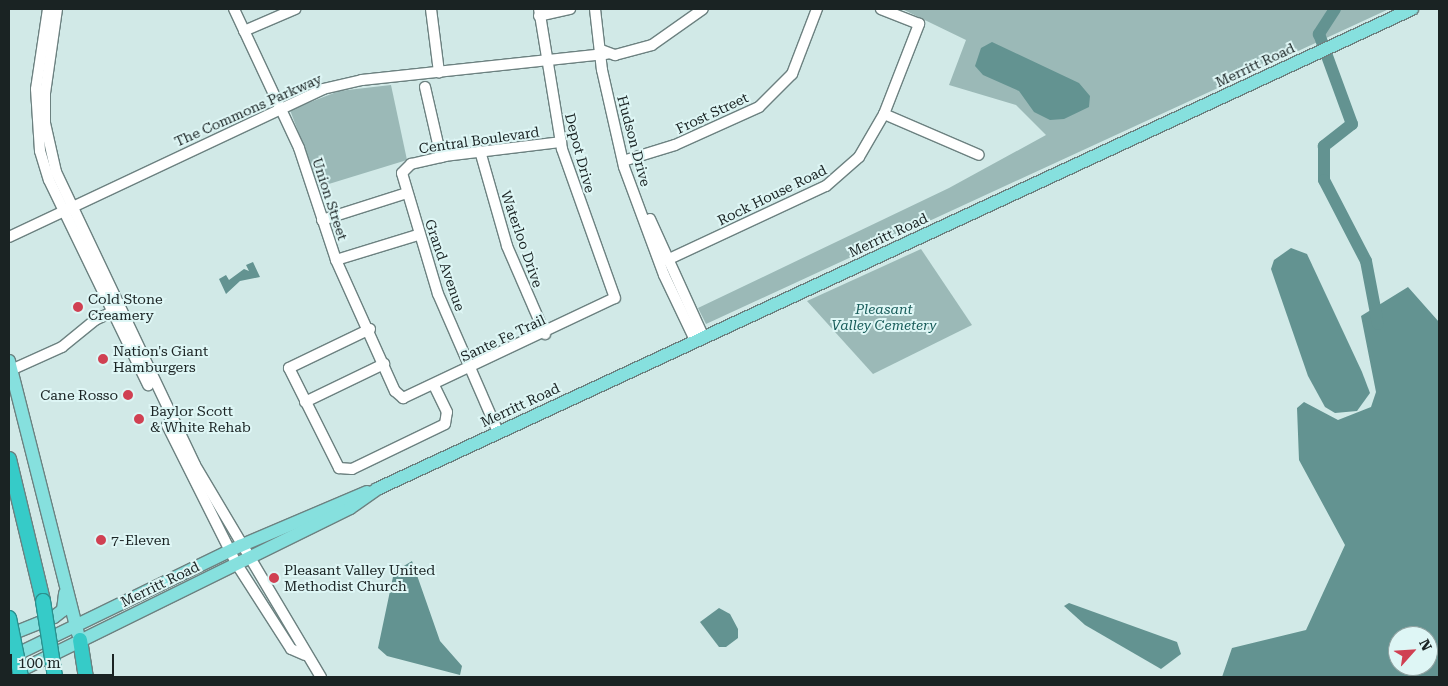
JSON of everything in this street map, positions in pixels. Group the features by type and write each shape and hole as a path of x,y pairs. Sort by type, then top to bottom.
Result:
{"highway":[{"path":"9,459 44,601 55,677"},
{"path":"9,617 21,677"},
{"path":"80,640 86,677"}],"main road":[{"name":"Merritt Road","path":"9,658 235,548 345,498 377,489 699,338 1412,9"},
{"path":"10,366 58,541 80,640"},
{"name":"Merritt Road","path":"9,676 350,508 377,489"},
{"path":"9,634 63,610 67,601 58,541"}],"street":[{"path":"48,9 34,120 49,180 69,209"},
{"path":"57,9 45,123 56,172 69,209 116,310 235,548 291,649 305,655 321,677"},
{"name":"Union Street","path":"234,9 280,107 336,260 400,397"},
{"path":"244,31 295,9"},
{"path":"431,9 439,72"},
{"path":"539,12 570,9"},
{"name":"Hudson Drive","path":"595,9 602,53 626,160 664,275 699,338"},
{"name":"Hudson Drive","path":"601,9 602,53"},
{"name":"The Commons Parkway","path":"9,237 280,107 341,84 545,61 652,45 703,9"},
{"name":"Frost Street","path":"626,160 675,145 759,107 792,74 817,9"},
{"name":"Rock House Road","path":"667,260 826,186 859,157 884,114 919,24 881,9"},
{"name":"Depot Drive","path":"539,12 545,61 561,142 615,298"},
{"path":"425,87 441,157"},
{"path":"884,114 980,155"},
{"name":"Central Boulevard","path":"404,169 441,157 561,142"},
{"name":"Waterloo Drive","path":"480,151 508,246 545,334"},
{"name":"Hudson Drive","path":"626,160 699,338"},
{"name":"Grand Avenue","path":"404,169 407,193 418,234 472,368 501,431"},
{"path":"322,220 407,193"},
{"path":"336,260 418,234"},
{"name":"Sante Fe Trail","path":"400,397 434,385 472,368 545,334 615,298"},
{"path":"10,366 62,347 95,320 116,310"},
{"path":"370,330 289,368 336,465 347,470 445,424 447,412 434,385"},
{"path":"305,402 384,364"}],"green space":[{"path":"902,9 1389,9 706,324 698,308 949,188 1046,135 1016,105 949,85 966,40"},
{"path":"391,85 407,160 319,187 290,110 339,91"},
{"name":"Pleasant Valley Cemetery","path":"921,249 972,325 873,374 807,301"}],"shaded area":[{"path":"992,42 1079,83 1090,96 1089,107 1064,119 1050,120 1034,112 1019,91 983,75 975,66 981,48"},
{"path":"1291,248 1307,254 1362,372 1370,393 1357,411 1335,413 1325,407 1308,376 1271,269 1274,260"},
{"path":"253,262 260,277 240,281 226,294 219,279 226,275 229,280 244,269 249,271 246,265"},
{"path":"1408,287 1439,322 1439,677 1222,677 1232,648 1306,630 1345,545 1299,460 1297,408 1304,402 1338,420 1371,407 1376,392 1361,316"},
{"path":"412,561 440,641 462,666 460,675 387,656 378,648 394,572"},
{"path":"1069,603 1177,642 1181,654 1161,669 1085,625 1064,606"},
{"path":"719,608 730,614 738,629 738,638 726,647 719,647 700,622"}],"waterway":[{"path":"1335,9 1319,34 1352,124 1324,146 1324,180 1366,261 1378,324"}],"place":[{"name":"Cold Stone Creamery","path":"78,307"},
{"name":"Nation's Giant Hamburgers","path":"103,359"},
{"name":"Cane Rosso","path":"128,395"},
{"name":"Baylor Scott & White Rehab","path":"139,419"},
{"name":"7-Eleven","path":"101,540"},
{"name":"Pleasant Valley United Methodist Church","path":"274,578"}]}
